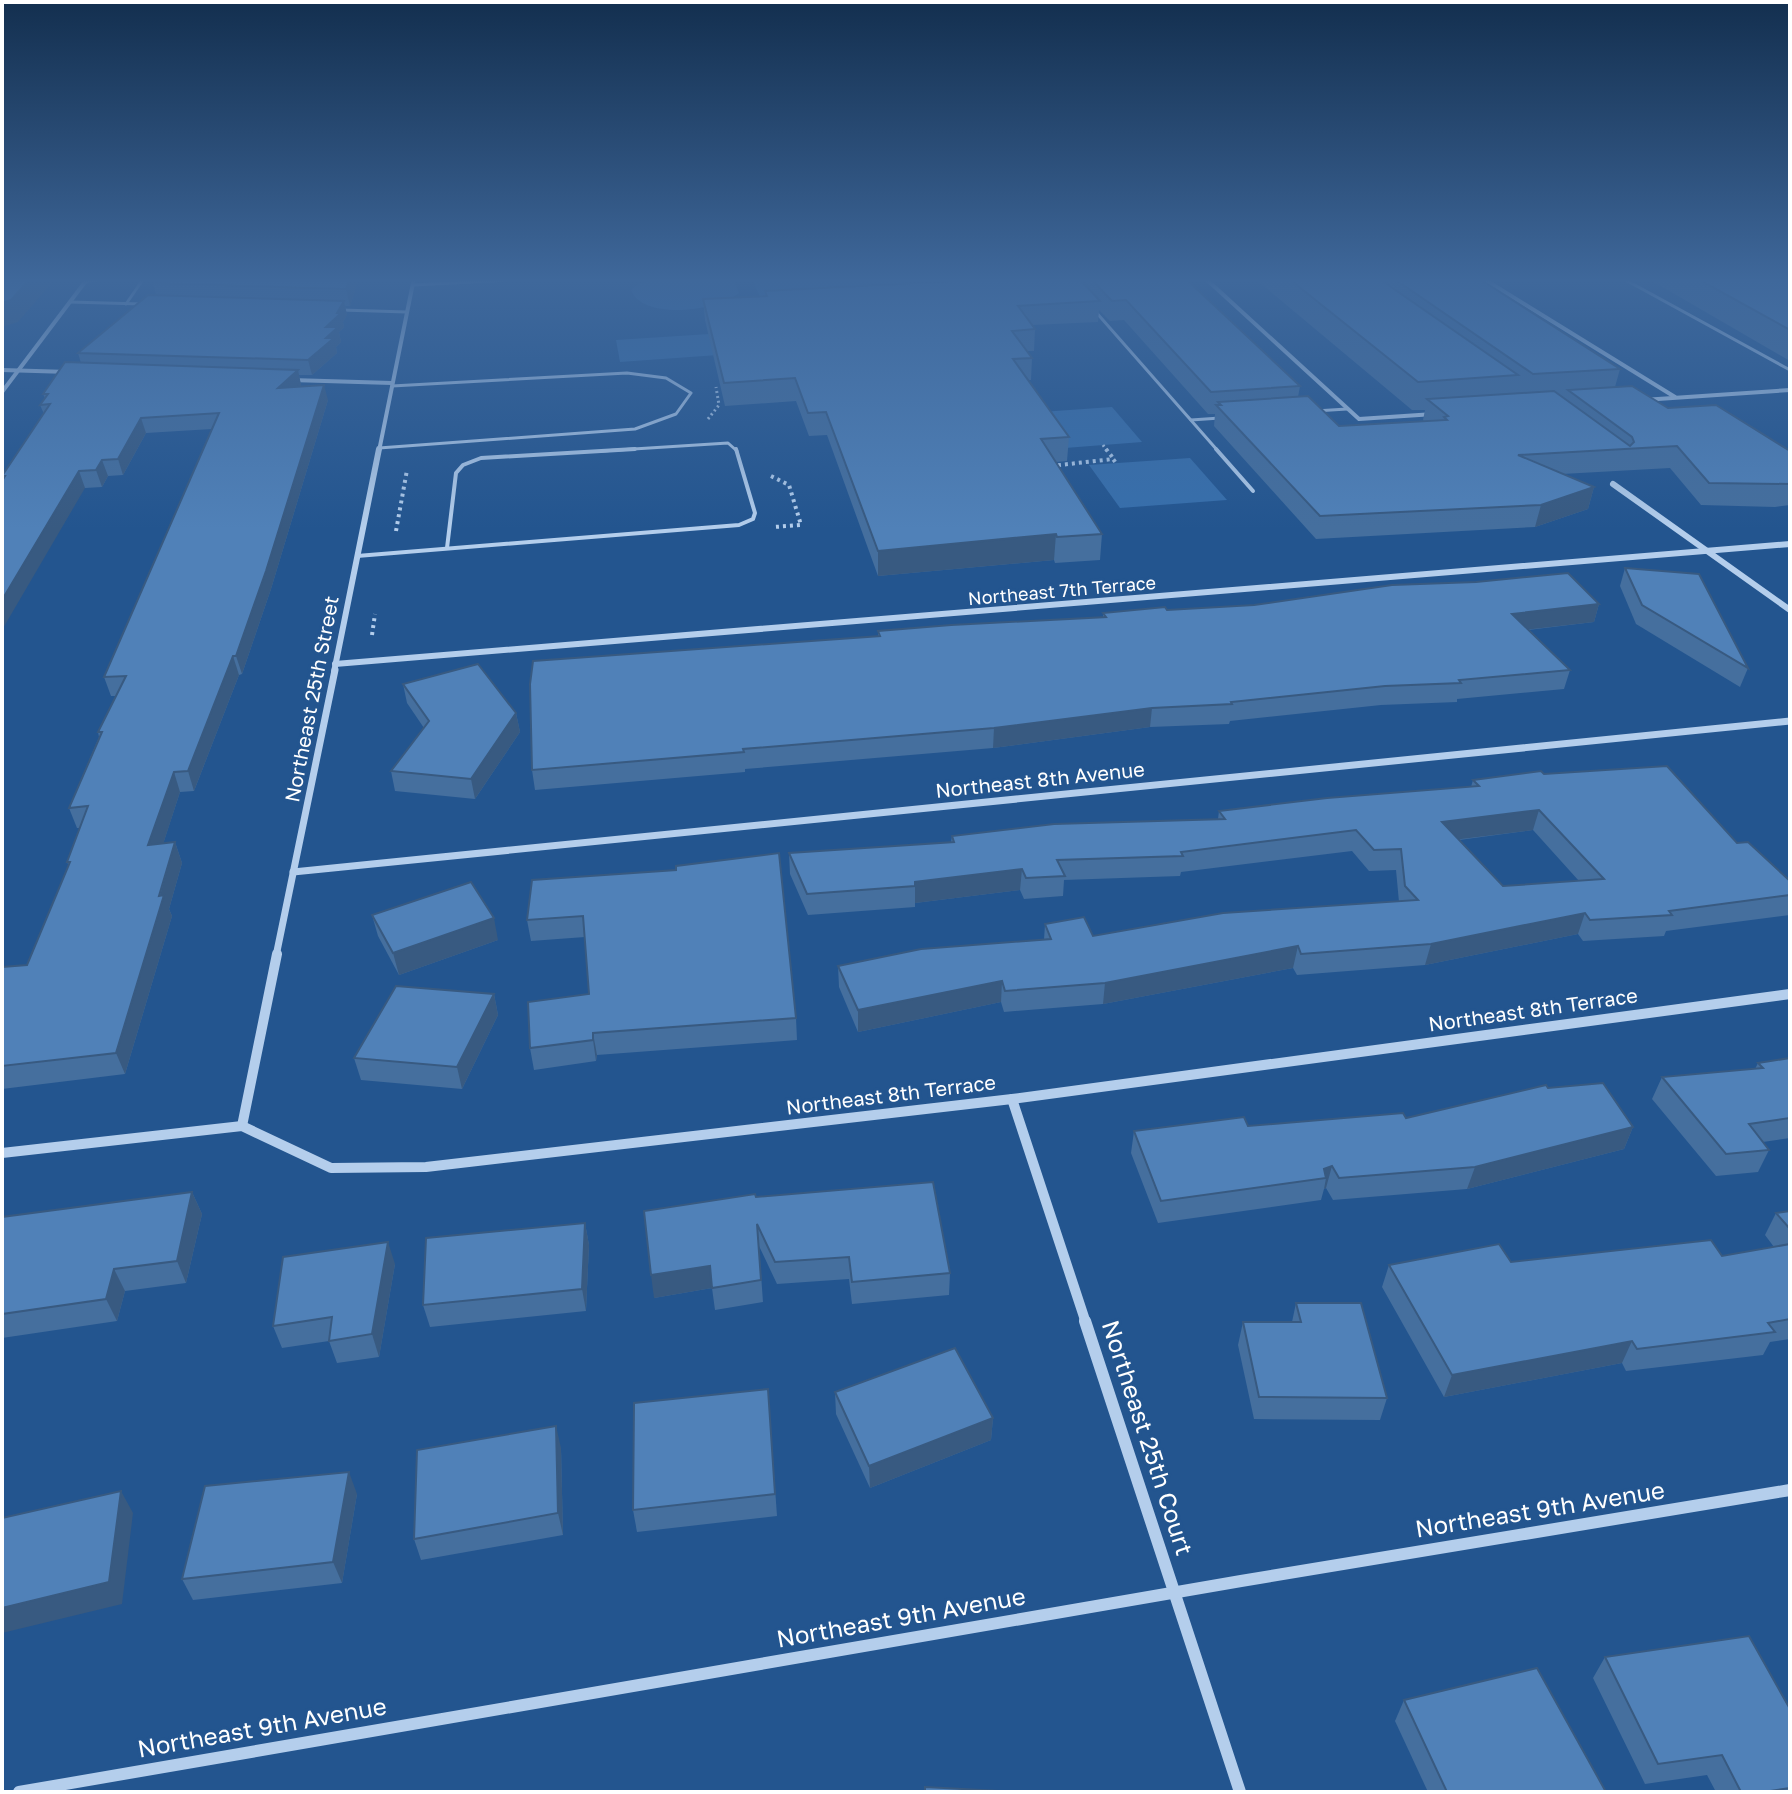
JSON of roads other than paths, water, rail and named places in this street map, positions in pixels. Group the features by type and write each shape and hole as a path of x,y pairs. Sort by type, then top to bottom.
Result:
{"street":[{"path":"2,392 25,362"},
{"name":"Northeast 25th Street","path":"242,1126 397,362"},
{"path":"1296,362 1359,419 1449,413"},
{"path":"1617,362 1676,398"},
{"path":"2,370 79,373"},
{"path":"284,379 392,384"},
{"path":"1628,401 1790,390"},
{"path":"1613,484 1790,610"},
{"name":"Northeast 7th Terrace","path":"335,664 1790,544"},
{"name":"Northeast 8th Avenue","path":"293,872 1790,721"},
{"name":"Northeast 8th Terrace","path":"242,1126 331,1168 426,1167 1012,1099 1790,994"},
{"name":"Northeast 25th Court","path":"1012,1099 1240,1792"},
{"path":"2,1153 242,1126"},
{"name":"Northeast 9th Avenue","path":"19,1792 1790,1490"}],"lane":[{"path":"1140,362 1253,491"},
{"path":"379,448 635,429 669,419 688,405 691,393 679,381 651,374 628,373 392,384"},
{"path":"1300,412 1347,409"},
{"path":"1191,420 1222,418"},
{"path":"357,556 739,525 753,519 755,513 736,447 728,443 481,458 463,465 456,473 447,548"}]}
